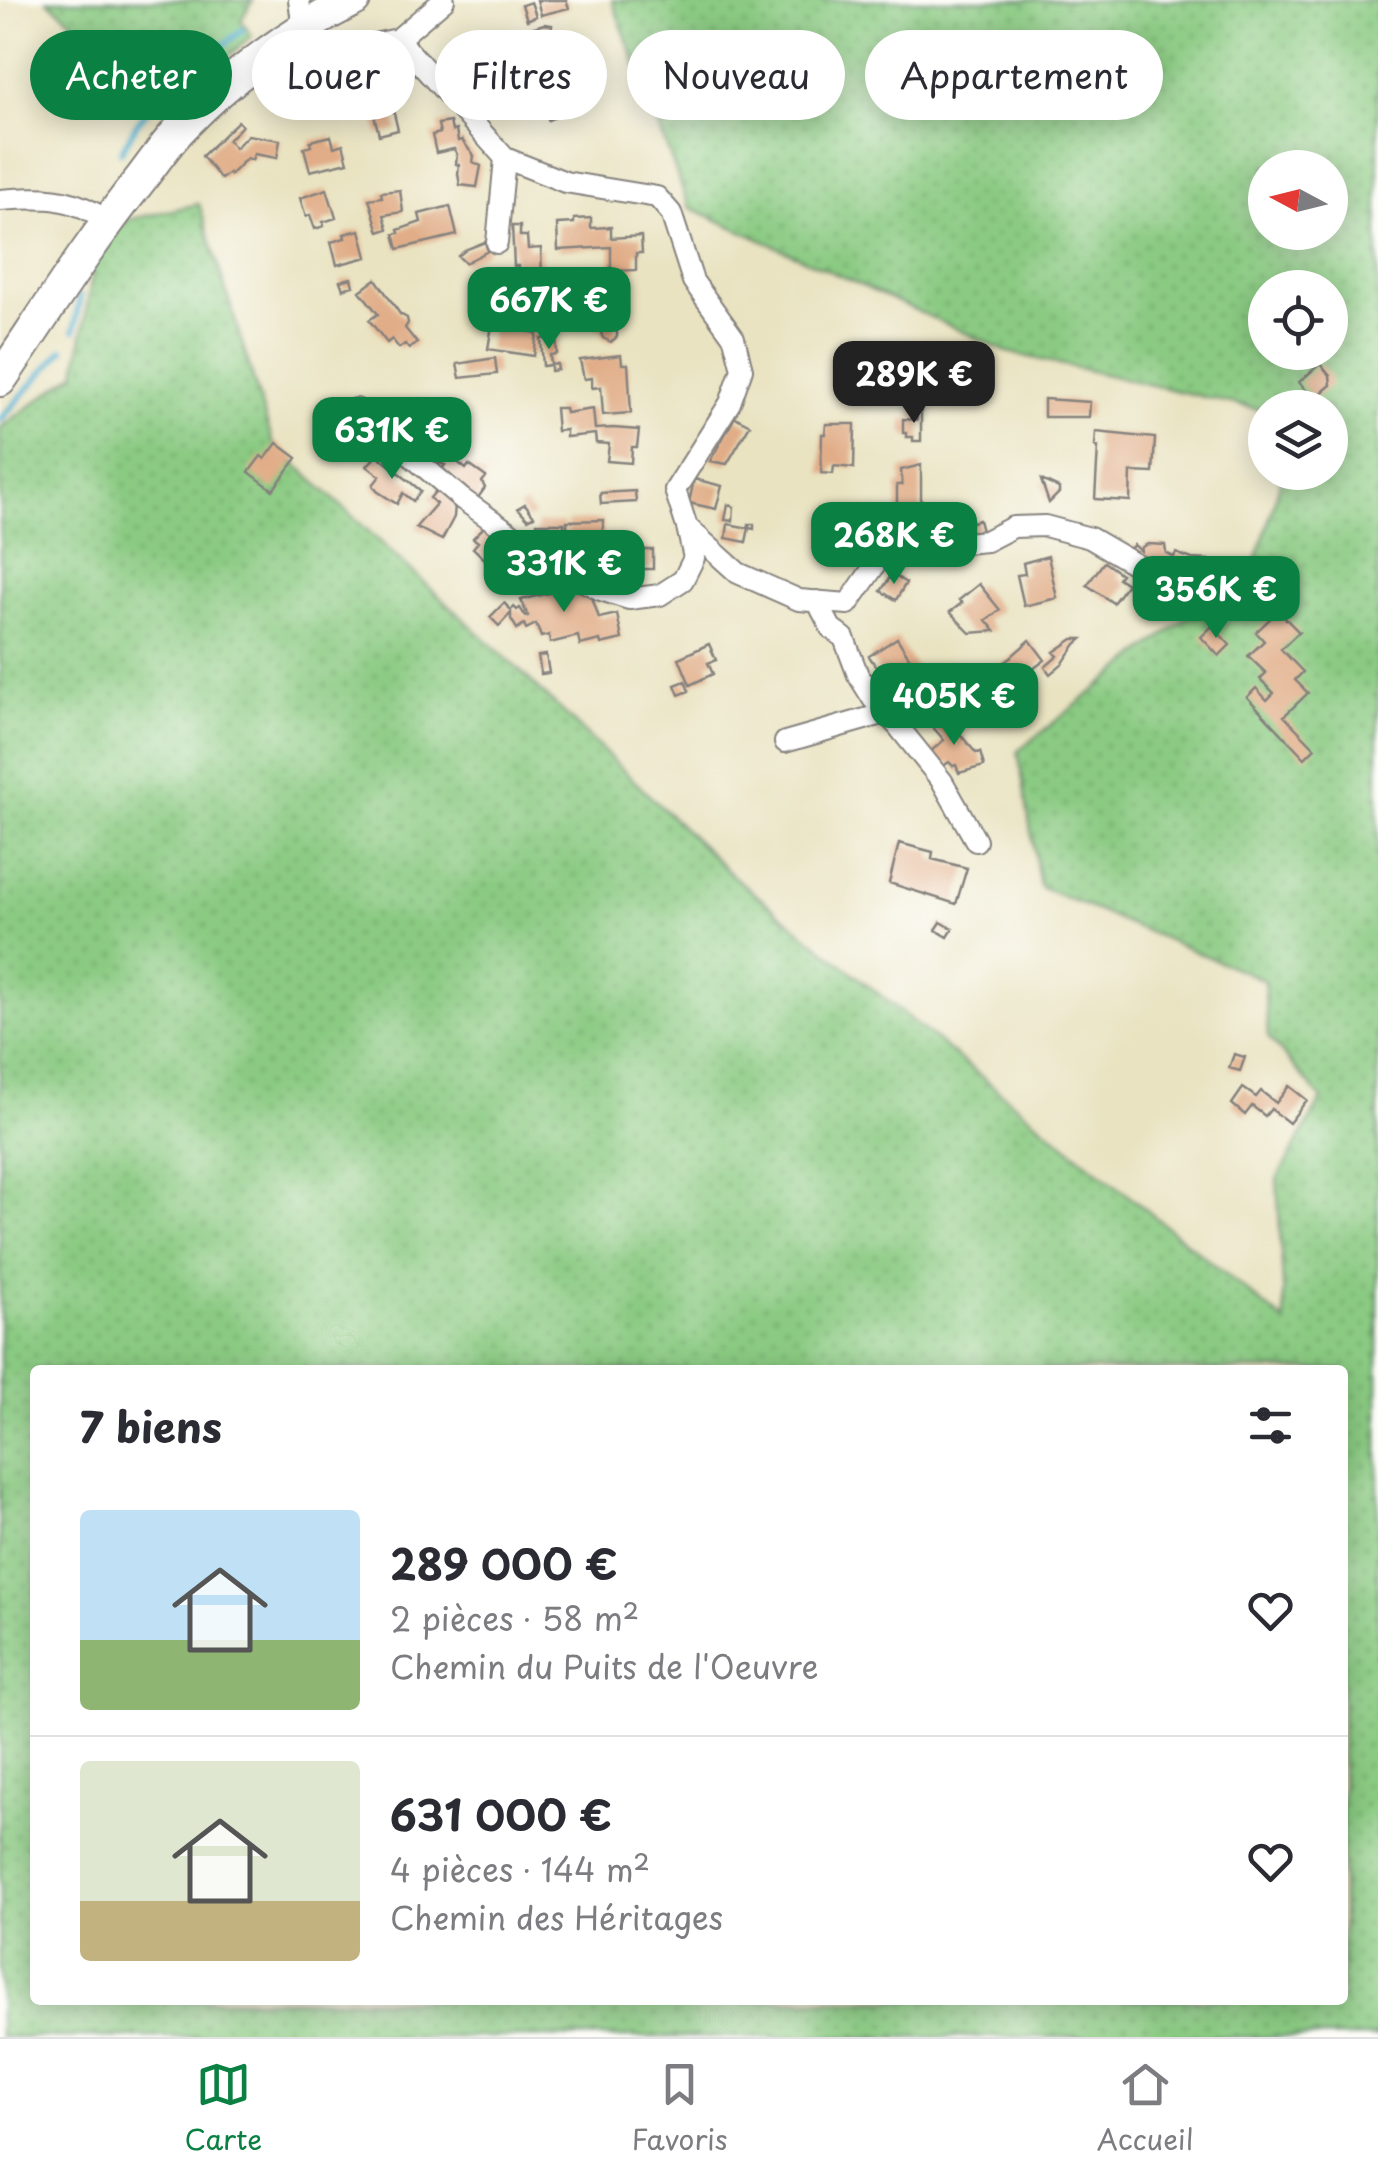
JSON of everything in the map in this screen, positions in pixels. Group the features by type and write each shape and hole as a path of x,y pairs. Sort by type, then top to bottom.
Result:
{"main road":[{"path":"0,380 107,221 180,129 298,22 342,2"}],"street":[{"path":"409,30 444,0"},
{"path":"356,410 462,500 564,571 601,590 630,598 660,595 683,580 694,558 676,490 730,403 742,369 734,338 693,281 671,212 657,197 566,182 505,158 415,58"},
{"path":"497,244 505,158"},
{"path":"0,200 66,200 107,221"},
{"path":"687,527 738,573 799,600 848,604 882,556 917,538 965,543 986,540 1013,527 1045,526 1090,538 1148,572 1198,586"},
{"path":"818,601 831,628 844,638 872,699 942,781 976,841"},
{"path":"785,742 886,713"}],"green space":[{"path":"47,0 253,0 241,20 252,36 232,53 232,30 83,30"},
{"path":"612,0 1378,0 1378,2037 0,2037 0,428 76,373 100,226 199,204 273,443 520,671 733,876 1285,1322 1277,1179 1322,1099 1268,1037 1264,980 1040,887 1018,751 1256,562 1278,490 1348,490 1348,390 1248,390 1248,407 1007,352 689,207 657,120 845,120 845,30 627,30 627,40"}],"building":[{"path":"537,0 566,0 569,8 541,15"},
{"path":"531,2 536,16 527,20 522,5"},
{"path":"544,24 552,25 551,30 531,28"},
{"path":"375,120 396,120 398,130 379,135"},
{"path":"238,121 242,126 228,140 235,148 248,135 280,140 277,158 254,154 252,160 247,158 221,179 202,156"},
{"path":"450,122 458,141 462,140 474,156 473,162 481,166 477,187 460,185 454,149 436,153 432,135 440,133 438,124"},
{"path":"331,136 334,147 343,144 348,162 310,171 304,148 311,146 310,141"},
{"path":"327,189 336,218 315,229 300,198"},
{"path":"400,190 403,212 384,215 388,229 379,232 369,199 382,197 381,192"},
{"path":"450,206 457,235 398,249 394,234 398,230 421,222 419,214"},
{"path":"591,218 591,228 611,227 611,238 641,236 642,253 636,253 636,270 611,271 611,247 558,250 557,224"},
{"path":"512,226 520,226 520,236 527,236 528,249 541,248 542,280 519,281 518,266 514,266"},
{"path":"360,230 367,257 337,265 331,242"},
{"path":"485,242 488,251 465,263 458,256 467,249"},
{"path":"351,278 353,286 343,289 340,281"},
{"path":"376,279 407,318 405,328 417,343 409,349 405,344 399,348 392,339 387,343 369,320 378,314 360,291"},
{"path":"593,287 616,287 616,295 620,295 621,304 614,304 616,326 612,326 617,337 611,342 603,338 604,328 596,329"},
{"path":"492,325 537,333 534,356 488,349"},
{"path":"556,337 557,354 550,355 551,365 543,366 541,339"},
{"path":"621,355 622,364 628,364 631,413 603,415 601,387 592,388 592,378 584,379 580,360"},
{"path":"495,358 497,374 460,378 457,364"},
{"path":"1313,370 1325,370 1331,385 1325,390 1306,390 1299,382"},
{"path":"1044,399 1090,402 1089,417 1044,417"},
{"path":"555,408 565,408 566,413 593,409 595,429 639,430 631,463 607,461 609,444 596,443 595,434 566,437 566,430 557,431"},
{"path":"912,408 921,408 921,441 913,441 913,437 903,433 903,419 917,420"},
{"path":"735,417 750,425 727,464 710,461"},
{"path":"826,424 855,424 854,468 834,466 833,474 821,473"},
{"path":"1096,432 1155,438 1153,473 1131,472 1130,501 1095,499"},
{"path":"277,443 297,458 273,490 249,472"},
{"path":"436,447 458,459 466,469 469,465 486,477 482,482 485,488 475,502 439,473 445,465 426,457"},
{"path":"377,455 421,491 413,501 403,493 397,504 377,491 373,485 380,476 367,466"},
{"path":"921,465 921,524 897,524 901,470"},
{"path":"694,479 722,486 716,509 689,503"},
{"path":"1041,480 1059,488 1049,503"},
{"path":"440,486 455,504 454,517 442,540 416,527 436,504 430,498"},
{"path":"635,491 636,502 601,504 600,493"},
{"path":"525,504 534,516 528,519 518,508"},
{"path":"728,505 734,507 733,521 725,520"},
{"path":"603,520 603,547 590,547 590,556 568,556 567,521"},
{"path":"828,520 853,522 853,534 861,534 861,552 841,547 840,554 829,553"},
{"path":"979,520 982,531 967,535 965,524"},
{"path":"488,523 536,569 542,562 555,572 545,581 541,577 534,583 519,568 512,575 497,561 492,566 473,548 478,542 473,538"},
{"path":"537,523 564,523 564,545 536,543"},
{"path":"728,524 749,528 746,542 726,538"},
{"path":"903,529 904,538 888,541 887,532"},
{"path":"1148,544 1165,545 1166,553 1174,557 1176,553 1208,560 1207,575 1192,570 1173,571 1173,576 1127,551 1134,545 1141,551"},
{"path":"623,550 653,550 653,569 623,569"},
{"path":"1048,556 1057,598 1024,606 1017,575 1025,574 1023,563"},
{"path":"1104,562 1121,574 1118,578 1127,584 1113,603 1087,585"},
{"path":"892,574 906,583 896,600 881,591"},
{"path":"567,579 592,597 599,618 617,614 622,639 580,645 578,636 550,643 549,635 541,637 536,624 526,629 524,624 517,629 511,613 499,626 490,617 504,603 511,610 520,608 526,617 521,600 549,593 546,584"},
{"path":"979,584 1000,610 986,620 995,631 970,633 950,612"},
{"path":"1278,611 1299,632 1281,649 1303,672 1295,680 1308,693 1284,716 1315,748 1305,758 1247,697 1256,688 1267,700 1274,693 1260,679 1266,673 1248,656 1264,641 1256,632"},
{"path":"1212,626 1230,645 1219,656 1201,637"},
{"path":"897,638 923,679 909,688 912,692 902,699 869,656"},
{"path":"1073,639 1082,639 1050,674 1045,667 1058,656 1054,652"},
{"path":"1030,640 1045,660 1017,681 1003,664"},
{"path":"709,644 716,660 708,663 713,674 690,685 679,658"},
{"path":"546,655 549,673 541,674 538,656"},
{"path":"685,681 689,691 679,695 675,685"},
{"path":"943,714 976,753 980,752 984,766 959,773 956,765 949,762 940,768 930,752 944,740 931,725"},
{"path":"899,843 933,852 932,859 967,868 956,904 889,883"},
{"path":"941,922 953,929 948,937 936,930"},
{"path":"1234,1054 1245,1057 1240,1071 1229,1068"},
{"path":"1289,1086 1307,1100 1289,1123 1271,1109 1265,1116 1252,1106 1245,1115 1232,1104 1243,1088 1256,1097 1261,1091 1276,1103"}],"waterway":[{"path":"121,152 154,102 242,30"},
{"path":"74,331 80,296"},
{"path":"0,420 63,350"}]}
